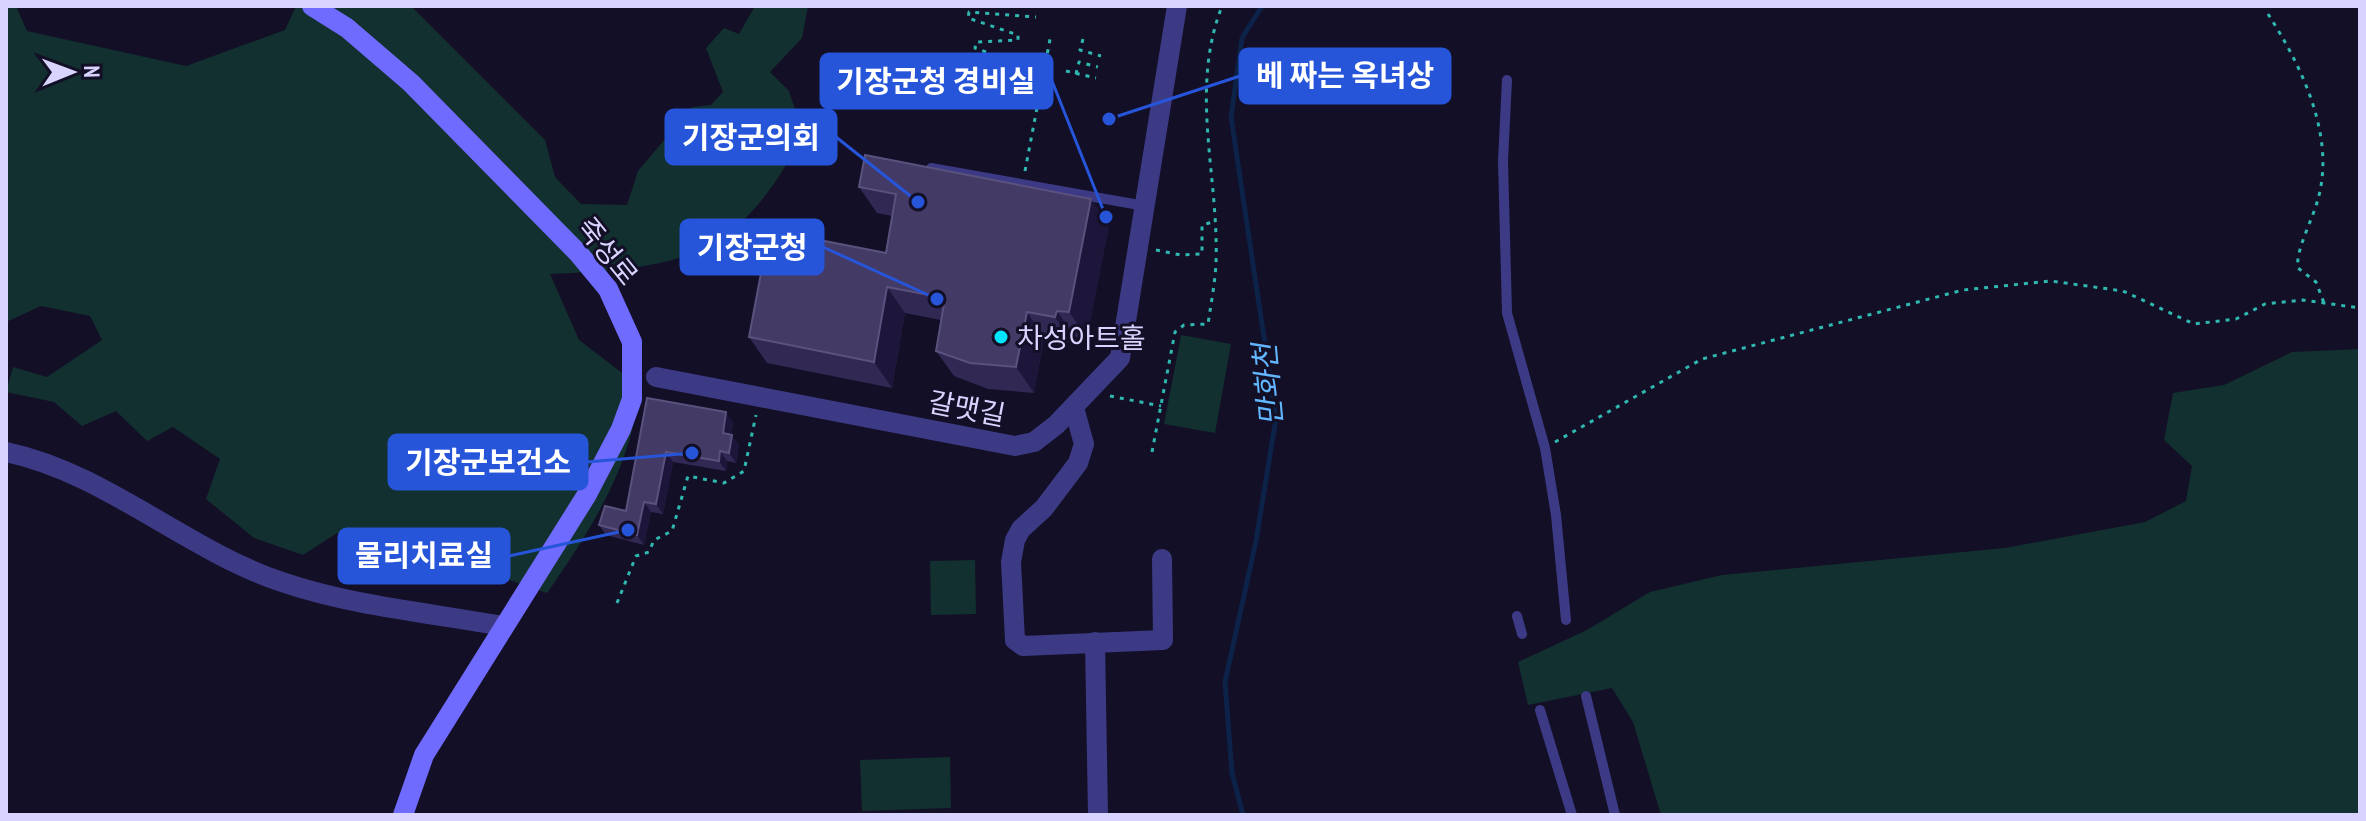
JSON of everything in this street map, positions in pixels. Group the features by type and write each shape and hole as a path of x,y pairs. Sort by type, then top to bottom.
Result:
{"main road":[{"name":"죽성로","path":"312,6 347,28 411,83 579,254 608,289 632,342 632,399 621,429 586,496 503,626 442,735 424,755 403,815"}],"street":[{"name":"갈맷길","path":"656,377 1015,446 1034,442 1074,408 1120,358 1177,6"},
{"path":"1074,408 1084,444 1078,463 1015,540 1011,562 1012,632 1016,643 1023,646 1163,640 1162,559"},
{"path":"6,452 87,483 231,559 282,582 503,626"},
{"path":"1095,642 1098,815"}],"lane":[{"path":"1507,80 1503,161 1507,313 1545,448 1556,515 1566,620"},
{"path":"917,166 1145,206"},
{"path":"1517,616 1522,634"},
{"path":"1586,696 1615,815"},
{"path":"1540,710 1572,815"}],"path":[{"path":"1152,452 1175,332 1184,325 1208,324 1216,262 1205,78 1212,31 1222,6"},
{"path":"1015,71 1016,63 975,48 976,42 1018,40 1018,35 968,18 969,12 1036,17"},
{"path":"2268,14 2296,61 2310,96 2324,155 2320,192 2309,231 2296,255 2298,268 2316,282 2324,303"},
{"path":"1023,184 1051,34"},
{"path":"1083,39 1080,50 1101,56"},
{"path":"1066,71 1094,78 1093,54"},
{"path":"1076,74 1079,62 1095,66"},
{"path":"1140,246 1181,255 1202,254 1202,225 1213,222"},
{"path":"1545,448 1702,359 1963,290 2051,281 2123,291 2194,324 2236,319 2265,304 2303,300 2344,309 2360,308"},
{"path":"1097,384 1112,398 1161,406"},
{"path":"617,603 636,556 649,552 654,540 672,531 688,476 724,483 744,471 759,397"}],"green space":[{"path":"6,6 16,6 27,31 186,66 285,30 296,6 411,6 545,140 555,177 581,204 627,205 638,171 692,107 711,105 723,92 706,48 724,28 739,34 755,6 808,6 802,38 770,72 789,91 803,134 779,176 755,208 729,232 702,249 671,260 636,267 550,274 579,340 638,385 636,413 620,468 578,547 547,593 480,570 337,533 303,555 254,538 206,499 220,459 173,427 147,441 116,411 82,426 54,402 6,392 13,367 47,377 102,340 90,316 41,306 6,322"},
{"path":"1181,335 1231,344 1215,433 1164,424"},
{"path":"2360,349 2360,815 1661,815 1633,722 1612,688 1528,705 1518,662 1587,630 1650,592 1722,575 2005,548 2145,522 2186,501 2192,466 2164,440 2173,393 2224,385 2292,352"},
{"path":"975,560 976,614 931,615 930,561"},
{"path":"950,757 951,808 862,811 860,760"}],"building":[{"path":"865,155 1091,199 1069,312 1057,311 1055,317 1027,312 1016,367 970,363 936,351 945,298 887,287 874,362 749,337 765,252 799,259 804,237 886,253 896,194 859,187"},
{"path":"647,398 726,412 723,433 732,435 729,453 720,451 719,461 666,452 656,504 644,502 637,535 599,525 605,506 626,511"}],"waterway":[{"name":"만화천","path":"1243,815 1232,773 1225,682 1256,541 1276,418 1231,117 1242,38 1262,6"}],"place":[{"name":"베 짜는 옥녀상","path":"1109,119"},
{"name":"기장군의회","path":"918,202"},
{"name":"기장군청 경비실","path":"1106,217"},
{"name":"기장군청","path":"937,299"},
{"name":"차성아트홀","path":"1001,337"},
{"name":"기장군보건소","path":"692,453"},
{"name":"물리치료실","path":"628,530"}]}
